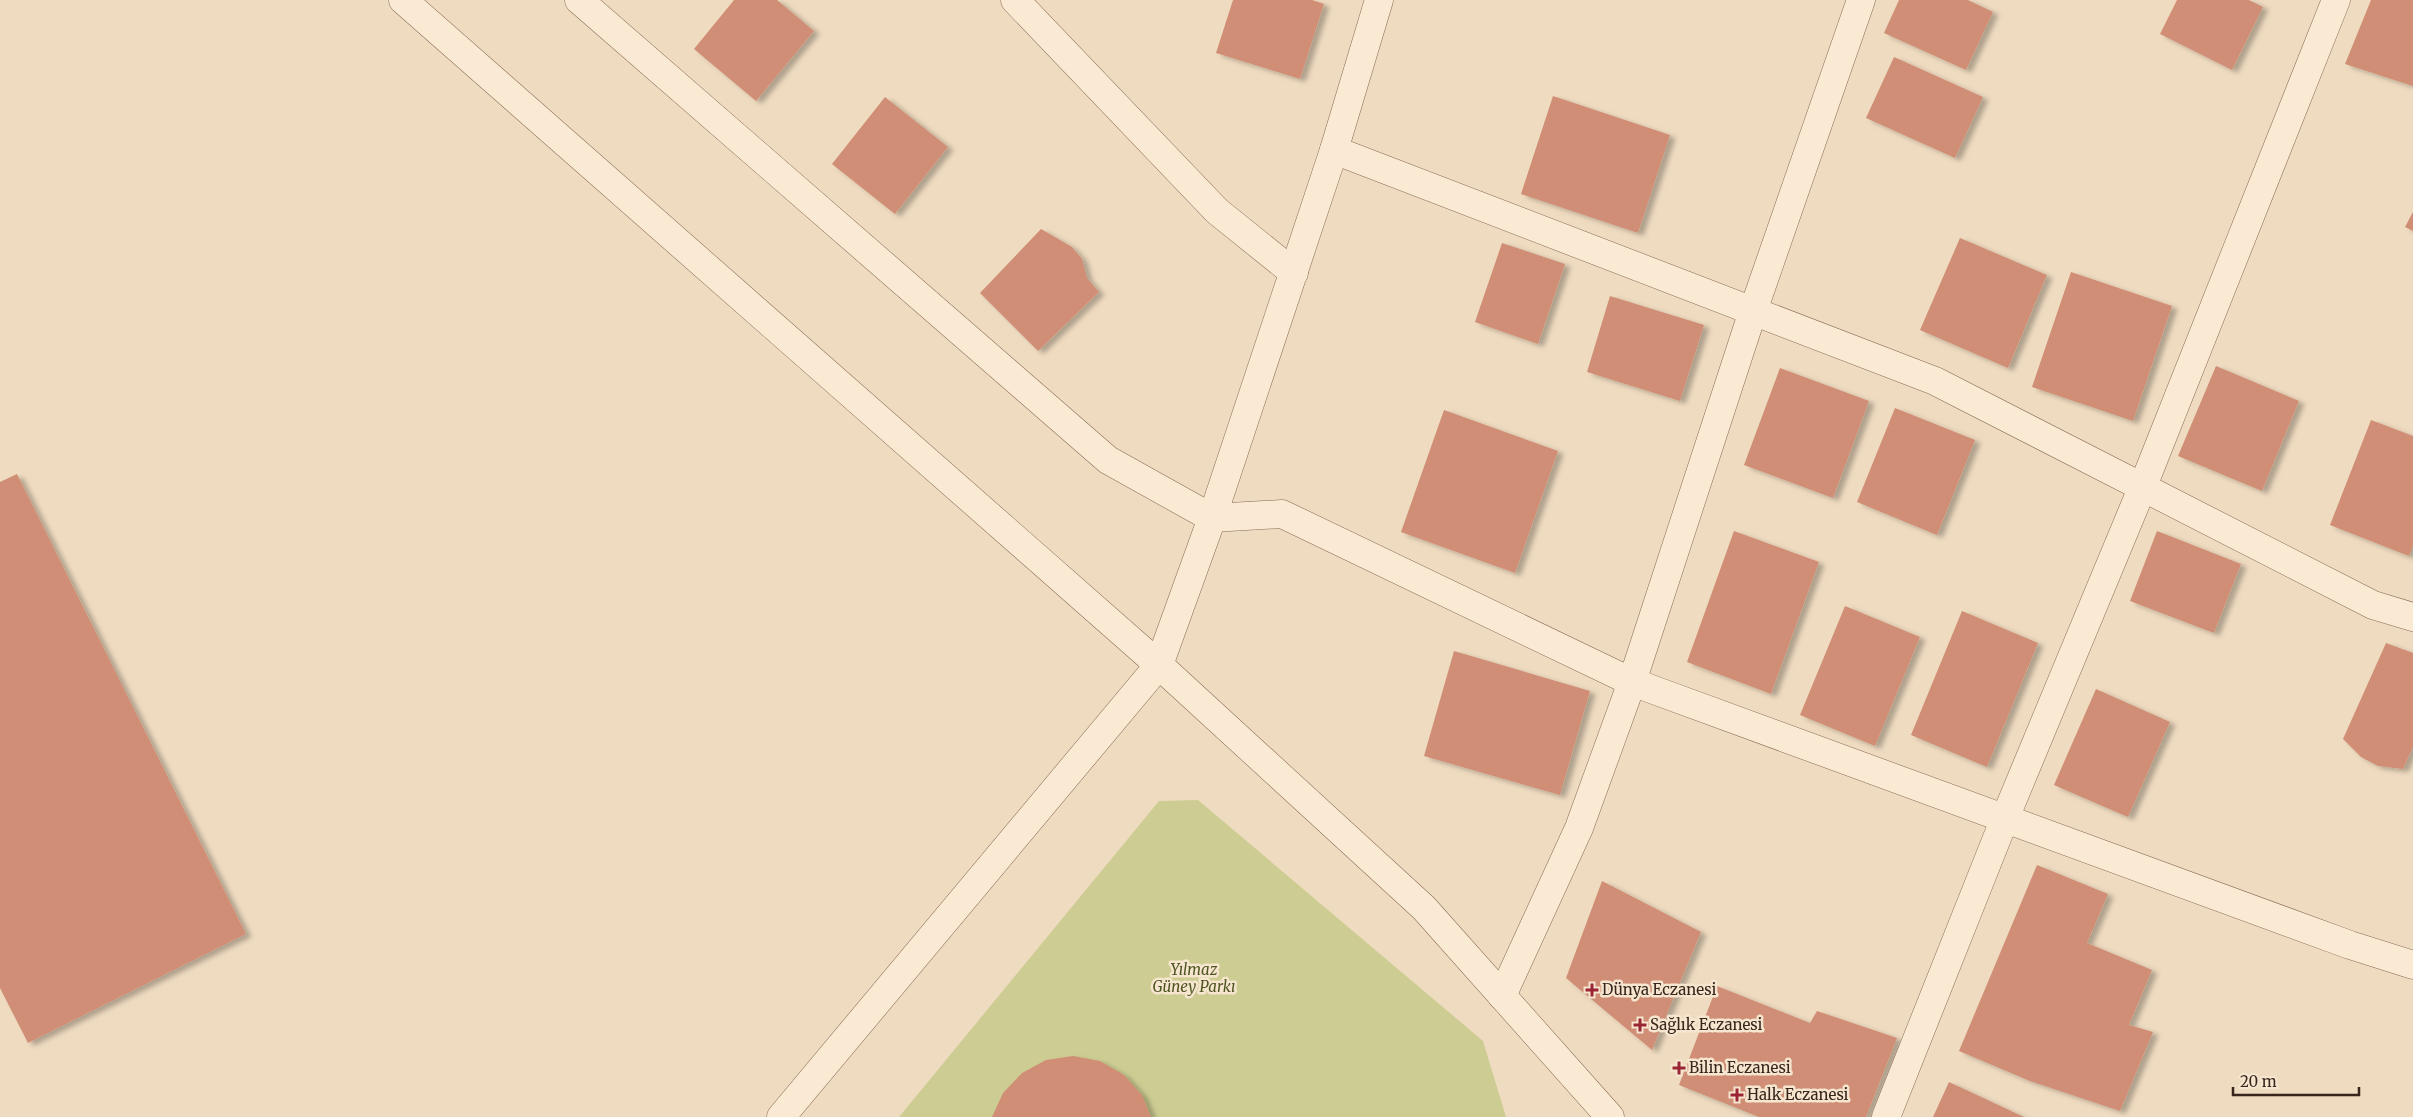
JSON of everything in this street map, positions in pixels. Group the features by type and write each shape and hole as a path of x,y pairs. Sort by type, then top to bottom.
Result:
{"street":[{"path":"403,0 1159,665 1424,908 1610,1117"},
{"path":"579,0 1108,460 1212,518 1282,514 1632,682 2350,945 2413,965"},
{"path":"1015,0 1217,211 1294,273"},
{"path":"781,1117 1159,665 1212,518 1294,273 1380,0"},
{"path":"1502,996 1579,828 1632,682 1753,311 1861,0"},
{"path":"1886,1117 2005,818 2142,486 2336,0"},
{"path":"1334,150 1935,381 2373,605 2413,617"}],"green space":[{"name":"Yılmaz Güney Parkı","path":"1198,800 1483,1041 1506,1117 899,1117 1159,801"}],"building":[{"path":"734,0 777,0 814,31 756,101 694,49"},
{"path":"1233,0 1312,0 1324,4 1300,79 1216,53"},
{"path":"1899,0 1968,0 1993,12 1966,70 1884,33"},
{"path":"2177,0 2249,0 2263,7 2232,70 2160,34"},
{"path":"2371,0 2413,0 2413,86 2345,64"},
{"path":"1894,57 1983,97 1955,158 1866,118"},
{"path":"1553,96 1670,135 1638,233 1521,194"},
{"path":"885,97 948,147 895,214 832,164"},
{"path":"2413,212 2413,231 2405,227"},
{"path":"1041,229 1072,247 1082,259 1087,278 1099,292 1038,351 980,293"},
{"path":"1960,238 2047,275 2008,368 1920,330"},
{"path":"1502,243 1565,264 1538,344 1475,322"},
{"path":"2071,272 2172,306 2133,421 2032,387"},
{"path":"1610,296 1704,325 1680,401 1587,372"},
{"path":"2216,366 2299,401 2262,491 2178,456"},
{"path":"1780,368 1869,401 1833,498 1744,465"},
{"path":"1895,408 1975,440 1937,535 1857,502"},
{"path":"1444,410 1558,451 1515,573 1401,532"},
{"path":"2371,420 2413,436 2413,546 2409,556 2330,525"},
{"path":"17,474 246,934 28,1043 0,988 0,482"},
{"path":"1734,531 1819,562 1771,694 1687,662"},
{"path":"2157,531 2241,564 2214,633 2130,601"},
{"path":"1845,606 1920,637 1875,746 1800,715"},
{"path":"1962,611 2038,643 1987,767 1911,735"},
{"path":"2386,643 2413,653 2413,747 2403,769 2378,766 2361,757 2343,739"},
{"path":"1454,651 1590,691 1560,795 1424,756"},
{"path":"2096,689 2170,722 2128,817 2054,785"},
{"path":"2037,865 2108,894 2087,943 2152,970 2129,1025 2153,1032 2120,1111 2030,1081 1959,1051"},
{"path":"1602,881 1701,932 1652,1050 1566,978"},
{"path":"1717,986 1810,1023 1817,1011 1897,1038 1866,1117 1759,1117 1679,1085"},
{"path":"1073,1056 1100,1061 1124,1075 1142,1095 1151,1117 992,1117 1003,1093 1022,1073 1046,1060"},
{"path":"1949,1082 2024,1117 1933,1117"}],"place":[{"name":"Dünya Eczanesi","path":"1592,990"},
{"name":"Sağlık Eczanesi","path":"1640,1025"},
{"name":"Bilin Eczanesi","path":"1679,1068"},
{"name":"Halk Eczanesi","path":"1737,1095"}]}
